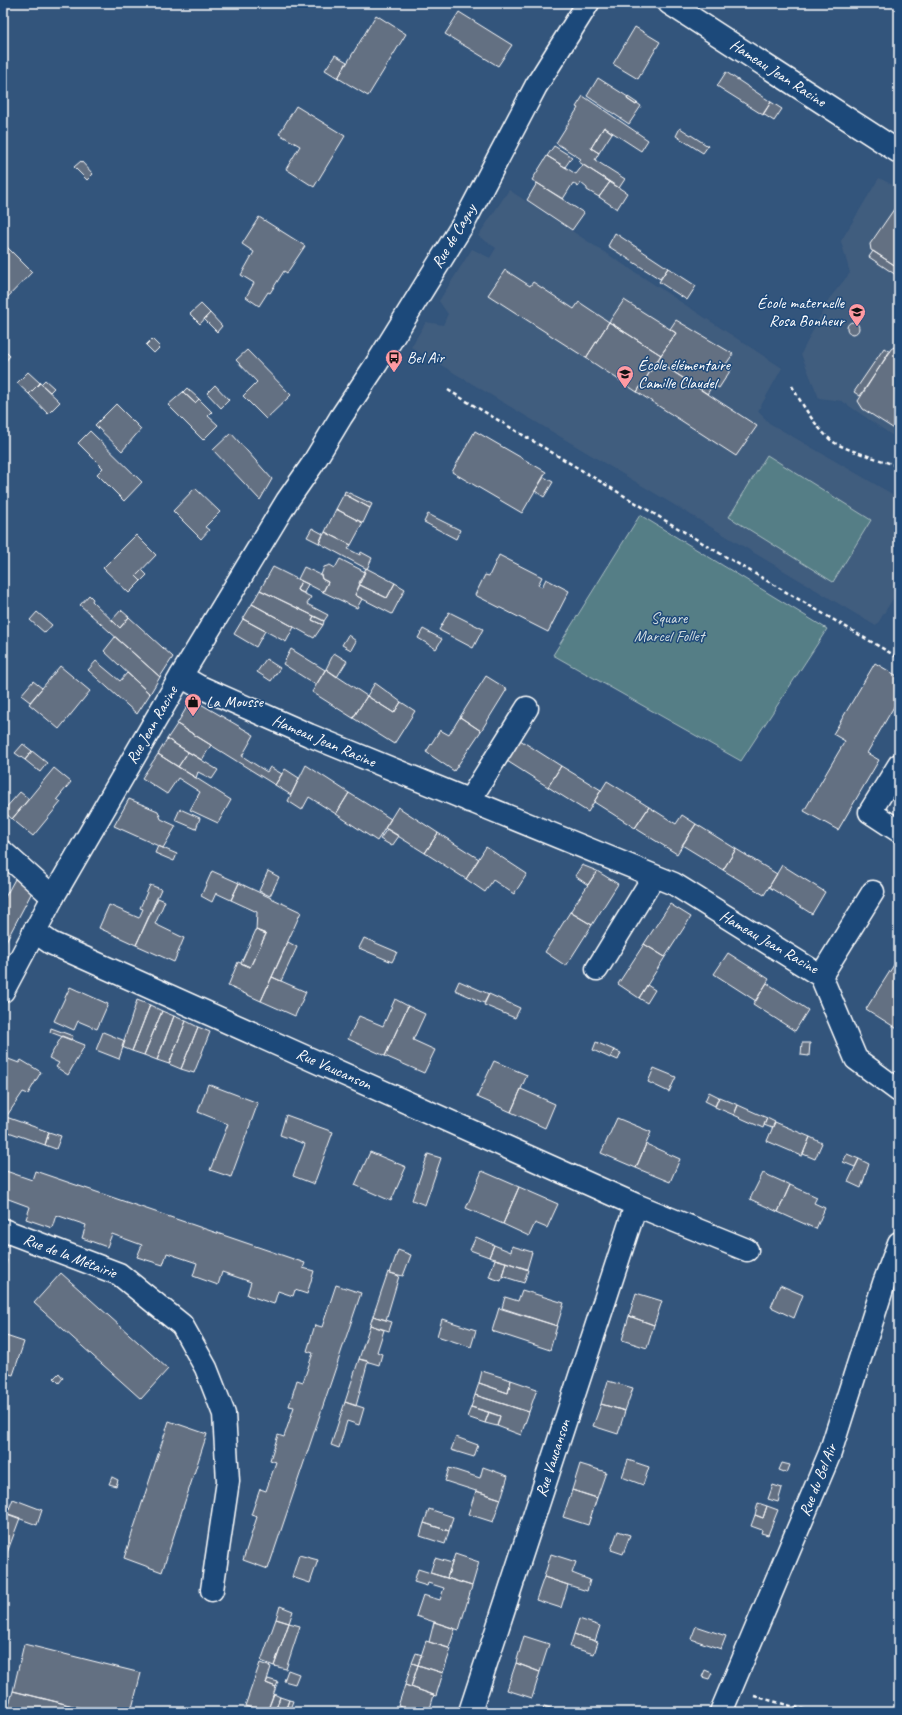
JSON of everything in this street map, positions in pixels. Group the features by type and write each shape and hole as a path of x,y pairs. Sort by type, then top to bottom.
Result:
{"street":[{"name":"Rue de Cagny","path":"312,465 465,221 536,86 588,3"},
{"name":"Hameau Jean Racine","path":"669,3 893,148"},
{"name":"Rue Jean Racine","path":"3,992 53,897 181,676 287,501 312,465"},
{"name":"Hameau Jean Racine","path":"181,676 198,686 309,735 674,884 821,976 874,892"},
{"path":"469,801 527,708"},
{"path":"899,765 870,812 899,831"},
{"path":"3,852 53,897"},
{"path":"597,969 654,876"},
{"name":"Rue Vaucanson","path":"34,931 58,946 636,1205 747,1250"},
{"path":"821,976 856,1059 899,1091"},
{"name":"Rue Vaucanson","path":"470,1712 636,1205"},
{"name":"Rue de la Métairie","path":"3,1230 119,1274 182,1325 206,1368 224,1414 228,1481 212,1590"},
{"name":"Rue du Bel Air","path":"721,1712 830,1453 884,1283 899,1243"}],"path":[{"path":"792,386 800,402 816,423 835,442 899,467"},
{"path":"448,390 723,555 899,658"},
{"path":"731,1689 814,1712"}],"shaded area":[{"name":"École maternelle Rosa Bonheur","path":"879,178 899,188 899,440 842,401 819,398 801,354 829,299 850,273 841,241"},
{"name":"École élémentaire Camille Claudel","path":"509,190 782,368 758,411 769,423 899,498 899,589 876,626 411,347 426,322 443,325 448,314 439,301 472,249 490,258 496,248 478,236"}],"green space":[{"path":"767,455 871,520 833,582 729,517"},
{"name":"Square Marcel Follet","path":"640,515 827,629 741,761 553,655"}],"building":[{"path":"459,12 512,45 498,66 445,34"},
{"path":"376,15 406,34 368,96 338,78"},
{"path":"635,27 660,42 638,79 613,64"},
{"path":"335,55 347,62 338,78 325,70"},
{"path":"726,72 771,102 763,115 717,86"},
{"path":"598,78 628,97 627,99 636,105 637,103 641,106 629,124 587,96"},
{"path":"583,96 648,140 641,151 604,127 591,148 599,153 595,160 625,179 619,188 579,162 581,159 556,143 578,108 576,107"},
{"path":"628,97 637,103 636,105 627,99"},
{"path":"771,102 782,109 774,121 763,114"},
{"path":"296,106 345,136 314,187 286,169 300,146 279,134"},
{"path":"604,127 612,133 599,153 591,148"},
{"path":"680,128 708,146 703,153 676,136"},
{"path":"554,146 572,157 565,167 547,156"},
{"path":"547,156 576,174 583,165 610,182 599,197 587,190 587,188 581,183 578,187 573,183 563,199 532,180"},
{"path":"81,161 93,174 87,180 74,167"},
{"path":"610,182 627,193 617,209 599,197"},
{"path":"537,183 584,213 572,230 527,200"},
{"path":"899,202 899,268 871,250 870,244"},
{"path":"259,217 305,246 287,273 284,271 270,293 268,292 259,306 246,297 254,283 241,275 254,252 242,244"},
{"path":"615,233 668,268 660,279 608,246"},
{"path":"3,243 32,272 3,302"},
{"path":"873,251 899,268 899,277 869,257"},
{"path":"668,268 696,286 687,300 659,282"},
{"path":"505,270 530,286 533,282 574,309 579,302 609,322 586,358 488,295"},
{"path":"624,300 676,333 661,355 609,322"},
{"path":"201,304 210,313 200,324 190,314"},
{"path":"210,313 222,326 217,332 204,319"},
{"path":"676,320 733,354 726,364 732,368 719,388 713,385 707,394 657,361 676,333 670,329"},
{"path":"609,322 661,355 637,392 586,358"},
{"path":"851,322 855,322 859,328 855,334 851,334 847,330 847,326"},
{"path":"152,339 160,347 154,353 146,345"},
{"path":"894,347 899,348 899,432 863,409 858,401 891,349"},
{"path":"884,348 890,352 860,396 854,392"},
{"path":"3,349 10,356 3,364"},
{"path":"247,350 291,395 266,419 243,396 257,382 236,360"},
{"path":"657,361 757,426 736,456 637,392"},
{"path":"28,372 40,383 29,394 17,383"},
{"path":"45,380 54,388 50,392 41,384"},
{"path":"40,383 60,402 48,414 29,394"},
{"path":"215,385 229,400 221,408 207,393"},
{"path":"187,388 199,399 195,403 183,392"},
{"path":"183,392 195,403 199,399 212,412 208,416 218,425 203,440 168,405"},
{"path":"116,404 141,429 122,451 95,425"},
{"path":"90,431 142,482 124,501 97,474 103,468 78,443"},
{"path":"475,431 546,472 522,513 452,472"},
{"path":"231,433 272,479 260,500 213,450"},
{"path":"544,477 553,482 544,497 535,491"},
{"path":"195,488 220,512 205,527 209,530 201,539 173,511"},
{"path":"345,491 372,504 370,508 344,494"},
{"path":"344,494 370,508 363,523 336,509"},
{"path":"336,509 363,523 351,545 325,532"},
{"path":"428,514 460,530 456,539 424,522"},
{"path":"312,528 323,534 319,543 307,537"},
{"path":"325,532 351,545 348,549 360,555 361,552 372,558 367,569 319,543"},
{"path":"136,535 156,555 136,576 141,581 129,593 103,568"},
{"path":"499,555 542,577 538,585 542,587 546,579 569,591 548,632 475,595 485,575 489,576"},
{"path":"340,559 365,572 355,595 362,599 357,608 323,592 328,582 322,579 321,575 324,567 330,565 335,568"},
{"path":"273,567 301,581 297,590 311,597 307,604 328,615 324,621 260,590"},
{"path":"304,567 321,575 322,579 328,582 323,592 298,579"},
{"path":"366,568 395,583 387,598 360,585 359,583"},
{"path":"142,570 147,575 141,581 136,576"},
{"path":"301,581 308,584 304,593 297,590"},
{"path":"395,583 405,589 392,614 355,595 360,585 387,598"},
{"path":"260,590 314,616 312,620 323,625 314,638 252,604"},
{"path":"89,595 93,599 92,601 120,628 129,617 173,657 160,677 80,605"},
{"path":"252,604 294,627 286,642 243,619"},
{"path":"121,610 129,617 120,628 112,620"},
{"path":"37,612 52,625 45,633 30,620"},
{"path":"449,612 483,629 473,648 439,630"},
{"path":"314,616 324,621 323,625 312,620"},
{"path":"243,619 265,631 256,647 234,634"},
{"path":"423,629 442,639 436,649 418,638"},
{"path":"348,635 356,641 351,650 342,645"},
{"path":"115,637 160,677 150,694 104,651"},
{"path":"291,649 325,670 316,685 283,664"},
{"path":"334,653 347,661 337,677 326,669"},
{"path":"266,659 280,668 271,681 257,672"},
{"path":"96,661 120,681 127,673 150,694 137,714 88,670"},
{"path":"875,663 899,677 899,698 867,753 879,760 838,830 804,811 845,741 833,734"},
{"path":"60,666 90,691 59,729 29,704"},
{"path":"326,669 367,696 353,718 312,692"},
{"path":"486,676 507,689 481,731 460,717"},
{"path":"33,681 42,688 30,702 21,695"},
{"path":"375,683 401,702 394,713 367,696"},
{"path":"367,696 394,713 401,702 415,711 394,744 353,718"},
{"path":"199,703 254,735 242,756 267,772 270,767 282,774 275,785 177,724 188,705"},
{"path":"460,717 481,731 454,771 426,752 440,730 449,735"},
{"path":"177,724 211,745 202,760 167,739"},
{"path":"167,739 188,752 178,767 158,754"},
{"path":"520,740 561,766 548,787 507,761"},
{"path":"23,744 32,751 25,760 15,753"},
{"path":"32,751 47,763 40,772 25,760"},
{"path":"188,752 218,770 212,779 198,772 196,778 178,767"},
{"path":"158,754 231,800 218,823 190,810 200,792 178,778 167,794 142,778"},
{"path":"306,765 349,793 336,814 309,797 302,810 288,801"},
{"path":"561,766 601,790 588,812 548,787"},
{"path":"54,768 71,782 57,799 61,802 33,836 12,819"},
{"path":"285,769 299,778 291,795 275,785"},
{"path":"607,781 649,807 635,828 594,802"},
{"path":"20,792 29,799 12,819 3,811"},
{"path":"349,793 391,819 377,841 336,814"},
{"path":"129,799 158,811 161,819 176,826 163,848 114,826"},
{"path":"398,807 438,833 425,853 385,828"},
{"path":"649,807 676,824 682,815 696,824 677,854 635,828"},
{"path":"180,809 200,818 196,829 175,820"},
{"path":"696,824 736,849 723,870 682,845"},
{"path":"387,829 399,836 392,846 380,839"},
{"path":"438,833 479,859 466,879 425,853"},
{"path":"158,846 177,854 174,861 155,853"},
{"path":"486,847 527,874 514,894 493,880 485,892 466,879"},
{"path":"736,849 777,874 764,895 723,870"},
{"path":"582,865 597,871 588,885 575,876"},
{"path":"782,865 825,892 812,914 769,887"},
{"path":"212,871 239,883 231,900 216,893 212,902 201,896"},
{"path":"268,871 279,877 270,896 259,891"},
{"path":"597,871 618,884 592,925 570,912"},
{"path":"15,879 32,892 3,947 3,901"},
{"path":"239,883 301,912 261,1001 228,986 238,962 250,967 266,934 256,930 257,912 231,900"},
{"path":"150,885 161,889 136,945 99,928 109,905 139,918 143,909 140,908"},
{"path":"158,898 165,901 155,924 184,938 174,962 136,945"},
{"path":"670,904 691,917 665,957 644,944"},
{"path":"570,912 592,925 566,966 545,952"},
{"path":"256,930 266,934 250,967 241,963"},
{"path":"364,938 397,952 392,962 359,948"},
{"path":"288,942 297,947 281,981 272,977"},
{"path":"644,944 665,957 639,998 618,984"},
{"path":"728,953 769,979 756,1001 714,974"},
{"path":"899,957 899,1030 866,1009"},
{"path":"272,977 306,992 295,1016 261,1001"},
{"path":"459,981 489,994 484,1003 455,990"},
{"path":"767,983 808,1010 795,1031 753,1004"},
{"path":"647,985 655,990 647,1003 639,998"},
{"path":"70,987 108,1004 97,1029 78,1021 74,1030 54,1021"},
{"path":"489,994 520,1008 515,1018 484,1005"},
{"path":"395,999 408,1006 385,1056 348,1039 359,1016 383,1026"},
{"path":"137,1000 150,1005 132,1051 122,1047"},
{"path":"150,1005 162,1011 144,1055 132,1051"},
{"path":"408,1006 425,1014 413,1040 435,1050 424,1073 385,1056"},
{"path":"162,1011 174,1016 157,1060 144,1055"},
{"path":"174,1016 186,1021 169,1064 157,1060"},
{"path":"186,1021 198,1027 181,1069 169,1064"},
{"path":"198,1027 210,1032 194,1073 181,1069"},
{"path":"51,1028 73,1036 71,1040 50,1032"},
{"path":"103,1032 125,1041 119,1059 96,1050"},
{"path":"62,1036 85,1045 68,1075 56,1067 59,1063 49,1058"},
{"path":"596,1042 614,1050 610,1058 593,1050"},
{"path":"802,1043 810,1043 809,1056 801,1055"},
{"path":"614,1050 621,1053 618,1060 611,1057"},
{"path":"3,1057 19,1063 21,1060 41,1072 28,1094 23,1092 6,1117 49,1132 45,1145 3,1130"},
{"path":"494,1061 527,1075 511,1112 477,1097"},
{"path":"654,1068 676,1077 669,1092 648,1082"},
{"path":"208,1084 258,1103 231,1177 210,1170 228,1124 198,1112"},
{"path":"521,1089 555,1104 545,1128 511,1112"},
{"path":"709,1092 719,1097 715,1106 705,1101"},
{"path":"719,1097 738,1105 734,1115 715,1107"},
{"path":"738,1105 767,1118 763,1128 734,1115"},
{"path":"286,1115 333,1132 314,1184 293,1176 305,1144 280,1135"},
{"path":"617,1118 651,1132 636,1168 601,1153"},
{"path":"767,1118 775,1122 772,1128 764,1125"},
{"path":"775,1122 810,1137 802,1156 767,1141"},
{"path":"49,1132 61,1136 56,1149 45,1145"},
{"path":"810,1137 822,1143 815,1159 803,1154"},
{"path":"646,1144 680,1159 670,1182 636,1168"},
{"path":"370,1152 406,1167 391,1201 355,1185"},
{"path":"428,1154 441,1158 425,1205 412,1200"},
{"path":"847,1154 859,1159 855,1167 843,1162"},
{"path":"859,1159 869,1164 861,1188 848,1182"},
{"path":"3,1170 32,1180 35,1171 305,1263 303,1268 314,1271 307,1294 295,1290 293,1296 278,1291 274,1304 247,1295 251,1282 222,1272 218,1285 193,1276 197,1263 167,1253 163,1265 137,1257 142,1245 112,1234 107,1247 82,1238 86,1225 56,1215 52,1228 26,1219 30,1207 3,1197"},
{"path":"482,1171 519,1187 503,1224 466,1208"},
{"path":"763,1173 790,1185 778,1212 750,1199"},
{"path":"790,1185 817,1197 814,1203 825,1208 816,1229 778,1212"},
{"path":"519,1187 558,1204 547,1228 535,1223 529,1236 503,1224"},
{"path":"476,1237 494,1245 489,1257 470,1250"},
{"path":"494,1245 511,1252 512,1246 532,1252 527,1269 489,1257"},
{"path":"398,1250 411,1255 403,1276 390,1273"},
{"path":"3,1258 7,1260 3,1274"},
{"path":"495,1259 506,1262 501,1281 489,1277"},
{"path":"506,1262 528,1270 524,1283 502,1276"},
{"path":"388,1272 399,1276 386,1320 373,1316"},
{"path":"61,1273 168,1369 141,1399 34,1303"},
{"path":"336,1285 361,1293 268,1569 243,1560 257,1517 251,1515 260,1489 266,1491 276,1462 270,1460 278,1435 284,1437 294,1407 289,1406 297,1380 303,1382 313,1353 307,1351 315,1325 322,1327"},
{"path":"780,1285 803,1295 794,1318 771,1307"},
{"path":"522,1290 564,1303 557,1326 502,1308 505,1297 518,1301"},
{"path":"636,1293 662,1301 654,1325 629,1316"},
{"path":"499,1308 557,1326 550,1350 492,1331"},
{"path":"373,1316 392,1322 389,1331 370,1325"},
{"path":"629,1316 654,1325 647,1348 622,1340"},
{"path":"442,1319 476,1330 471,1347 437,1336"},
{"path":"370,1325 384,1330 377,1352 382,1354 379,1365 359,1359"},
{"path":"3,1335 24,1342 13,1375 3,1372"},
{"path":"359,1359 368,1361 356,1406 345,1402"},
{"path":"482,1371 511,1380 508,1393 479,1383"},
{"path":"59,1373 63,1378 59,1383 54,1378"},
{"path":"511,1380 537,1389 529,1412 475,1395 479,1383 508,1393"},
{"path":"608,1381 633,1388 625,1411 601,1404"},
{"path":"475,1395 529,1412 521,1435 497,1426 500,1416 471,1407"},
{"path":"345,1402 364,1408 359,1425 347,1421 339,1448 331,1445"},
{"path":"601,1404 625,1411 618,1434 593,1426"},
{"path":"471,1407 489,1412 485,1423 467,1417"},
{"path":"489,1412 500,1416 497,1426 485,1423"},
{"path":"169,1421 207,1434 162,1572 124,1558"},
{"path":"456,1437 478,1445 474,1457 451,1450"},
{"path":"628,1460 649,1467 643,1485 622,1477"},
{"path":"782,1463 790,1465 787,1473 779,1470"},
{"path":"580,1464 606,1472 597,1498 572,1490"},
{"path":"483,1467 508,1476 501,1499 445,1481 449,1468 480,1478"},
{"path":"112,1477 118,1480 116,1486 109,1484"},
{"path":"773,1485 782,1488 778,1502 768,1499"},
{"path":"572,1490 597,1498 588,1525 563,1517"},
{"path":"476,1491 501,1499 493,1522 468,1514"},
{"path":"13,1499 42,1510 37,1525 7,1514"},
{"path":"758,1503 767,1506 763,1518 755,1515"},
{"path":"767,1506 778,1510 768,1535 761,1533 762,1530 751,1526 755,1515 763,1518"},
{"path":"429,1509 453,1517 449,1531 424,1523"},
{"path":"3,1512 20,1518 5,1558 3,1557"},
{"path":"424,1523 449,1531 445,1544 420,1536"},
{"path":"618,1531 630,1535 623,1554 611,1550"},
{"path":"455,1554 479,1562 472,1586 447,1578"},
{"path":"551,1554 576,1562 572,1573 590,1580 587,1591 544,1577"},
{"path":"299,1555 318,1560 310,1583 292,1577"},
{"path":"435,1558 452,1563 447,1578 430,1573"},
{"path":"418,1569 472,1586 459,1630 416,1616 423,1595 440,1600 444,1588 428,1583 427,1586 414,1582"},
{"path":"544,1577 568,1585 561,1608 536,1600"},
{"path":"280,1606 293,1611 289,1623 276,1619"},
{"path":"276,1619 289,1623 274,1666 261,1661"},
{"path":"579,1619 600,1626 595,1641 574,1634"},
{"path":"434,1622 455,1629 449,1648 429,1642"},
{"path":"289,1623 300,1626 286,1669 274,1666"},
{"path":"696,1626 726,1636 721,1649 691,1639"},
{"path":"574,1634 598,1642 594,1654 570,1647"},
{"path":"524,1636 549,1644 540,1672 516,1663"},
{"path":"426,1641 451,1649 443,1673 418,1665"},
{"path":"24,1644 141,1673 131,1712 97,1712 13,1691"},
{"path":"416,1653 422,1655 418,1665 412,1663"},
{"path":"260,1663 271,1667 266,1683 276,1687 267,1712 245,1706"},
{"path":"412,1663 418,1665 411,1687 405,1685"},
{"path":"516,1663 540,1672 532,1698 507,1690"},
{"path":"418,1665 443,1673 436,1696 411,1687"},
{"path":"288,1670 299,1674 295,1684 284,1681"},
{"path":"705,1670 712,1673 709,1679 702,1677"},
{"path":"268,1679 278,1682 276,1687 266,1683"},
{"path":"405,1685 434,1695 429,1712 416,1712 398,1706"},
{"path":"13,1691 97,1712 7,1712"},
{"path":"274,1694 280,1697 275,1712 267,1712"},
{"path":"280,1697 289,1700 286,1709 282,1712 275,1712"},
{"path":"289,1700 293,1701 290,1709 286,1708"},
{"path":"544,1706 563,1712 543,1712"}],"place":[{"name":"École maternelle Rosa Bonheur","path":"857,327"},
{"name":"Bel Air","path":"394,373"},
{"name":"École élémentaire Camille Claudel","path":"625,389"},
{"name":"La Mousse","path":"193,717"}]}
